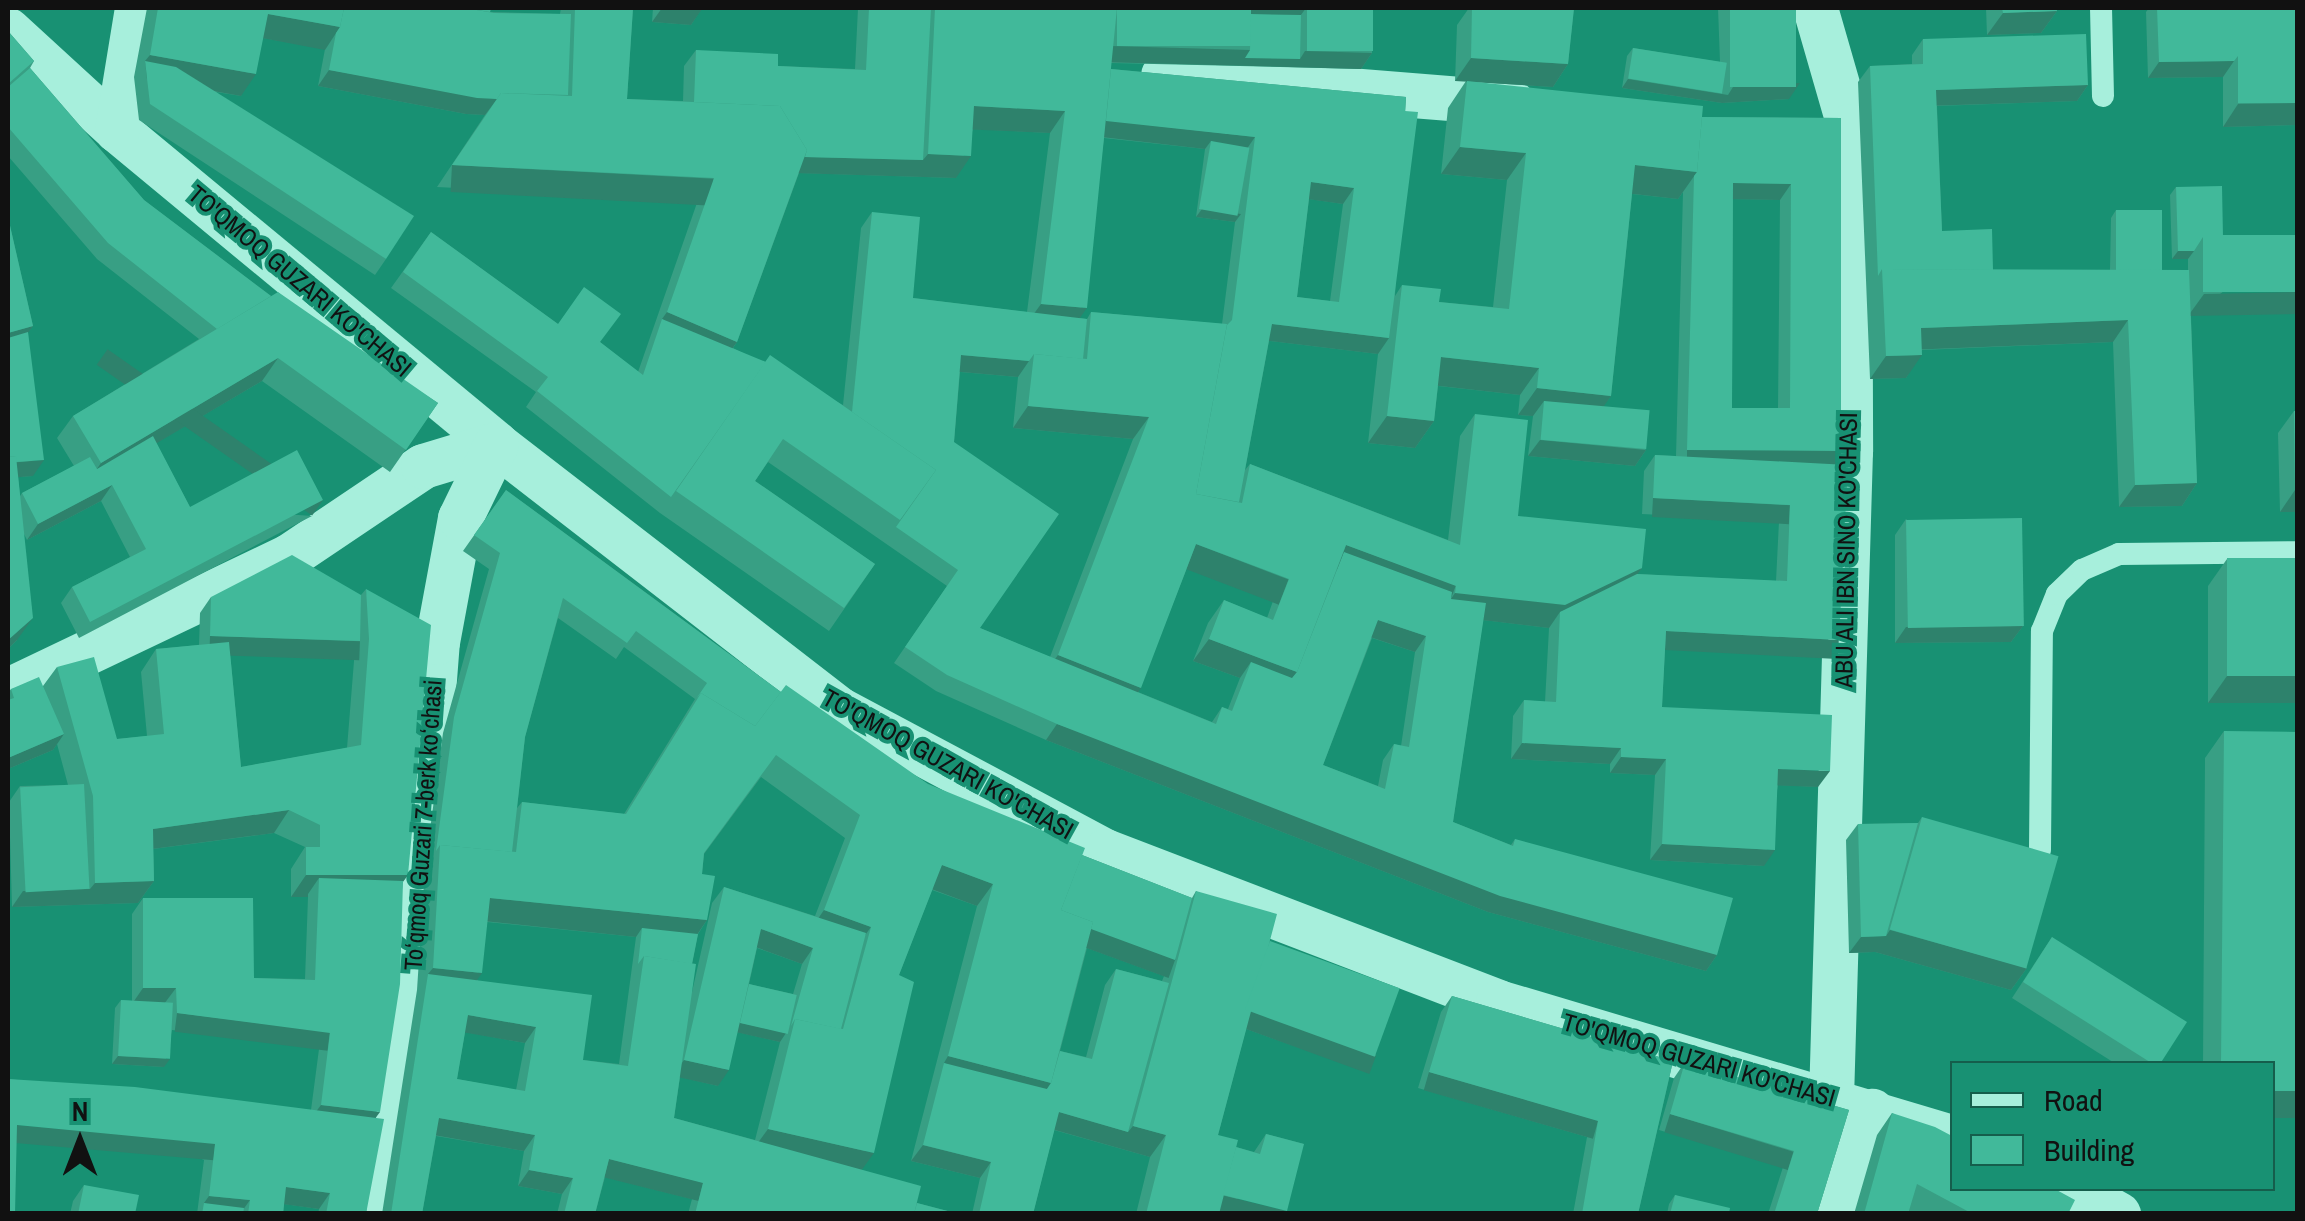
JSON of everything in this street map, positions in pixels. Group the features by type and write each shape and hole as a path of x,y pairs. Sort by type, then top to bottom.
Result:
{"street":[{"path":"117,130 137,8"},
{"name":"ABU ALI IBN SINO KO'CHASI","path":"1815,8 1829,125 1850,451 1851,1104 1837,1214"},
{"name":"TO'QMOQ GUZARI KO'CHASI","path":"8,30 117,130 496,444 839,708 1105,851 1498,1002 1851,1104 1950,1137"},
{"path":"1118,71 1560,107"},
{"path":"8,690 289,556 423,466 496,444"},
{"name":"Toʻqmoq Guzari 7-berk koʻchasi","path":"370,1214 410,991 421,633 460,518 496,444"},
{"path":"289,556 339,585"},
{"path":"2076,1191 2118,1214"}],"lane":[{"path":"2101,8 2103,96"},
{"path":"2040,850 2042,630 2057,594 2082,570 2119,554 2298,552"}],"building":[{"path":"158,8 344,8 340,27 268,14 256,74 150,55"},
{"path":"344,8 465,8 494,13 571,14 568,95 501,93 497,99 477,98 329,70"},
{"path":"575,8 633,8 627,99 780,106 807,150 737,342 667,312 714,178 452,165 501,93 572,96"},
{"path":"869,8 931,8 923,160 805,157 807,150 780,106 694,102 696,50 778,54 778,66 866,70"},
{"path":"935,8 1117,8 1087,308 1041,304 1065,111 974,106 971,156 928,154"},
{"path":"1117,8 1251,8 1251,46 1117,46"},
{"path":"1307,8 1373,8 1373,51 1307,51"},
{"path":"1472,8 1574,8 1568,64 1471,58"},
{"path":"1730,8 1796,8 1796,87 1730,87"},
{"path":"2002,8 2056,8 2057,11 2003,13"},
{"path":"2157,8 2297,8 2298,54 2238,56 2234,61 2159,62"},
{"path":"1251,14 1301,15 1300,59 1245,58 1250,50"},
{"path":"8,31 34,61 8,84"},
{"path":"2086,34 2088,85 1936,90 1942,231 1992,229 1993,270 1882,269 1878,276 1870,66 1923,64 1923,39"},
{"path":"1633,48 1727,63 1722,93 1628,79"},
{"path":"2238,54 2298,54 2298,103 2238,103"},
{"path":"145,61 176,67 414,216 386,259 150,104"},
{"path":"30,68 144,200 271,296 217,329 108,243 8,127 8,87"},
{"path":"1111,69 1406,97 1405,111 1418,112 1389,338 1272,324 1239,502 1196,494 1227,325 1232,320 1255,137 1106,121","holes":["1311,182 1354,188 1339,302 1297,297"]},
{"path":"1467,81 1703,106 1697,172 1635,165 1611,396 1537,388 1539,368 1441,357 1434,421 1387,416 1402,285 1441,289 1439,302 1509,309 1526,153 1460,147"},
{"path":"1702,117 1841,118 1841,451 1687,450","holes":["1733,183 1791,184 1790,408 1732,408"]},
{"path":"1211,141 1249,148 1237,216 1199,209"},
{"path":"2222,186 2223,237 2203,237 2194,251 2178,251 2176,187"},
{"path":"2116,210 2162,210 2162,270 2116,270"},
{"path":"872,212 920,217 913,298 1087,319 1083,359 1034,354 1029,361 961,355 954,442 1059,514 980,628 1216,724 1222,707 1232,711 1251,662 1292,678 1297,672 1344,552 1452,592 1451,599 1486,603 1453,822 1513,846 1515,839 1733,898 1717,955 1500,896 1057,724 947,675 905,647 958,570 896,527 936,470 852,412","holes":["1378,620 1426,636 1409,747 1394,744 1385,789 1323,765"]},
{"path":"8,217 33,326 8,333"},
{"path":"431,232 558,324 584,287 621,314 600,342 643,375 662,319 766,362 671,497 537,391 548,377 403,272"},
{"path":"2203,235 2298,235 2298,292 2203,292"},
{"path":"1882,269 2189,270 2197,483 2135,485 2128,320 1921,328 1922,355 1886,356"},
{"path":"278,292 438,403 406,450 278,358 101,463 73,416"},
{"path":"1091,312 1227,324 1196,494 1242,503 1250,464 1460,545 1475,414 1528,420 1518,516 1646,529 1642,568 1565,605 1455,593 1456,586 1346,545 1297,672 1209,639 1224,600 1273,620 1289,579 1196,544 1141,688 1058,655 1149,417 1028,406 1034,354 1087,359"},
{"path":"28,332 44,460 16,462 16,456 8,457 8,338"},
{"path":"770,355 936,470 900,520 783,439 755,481 875,564 844,608 676,491"},
{"path":"1544,401 1650,410 1646,449 1541,440"},
{"path":"2294,411 2298,411 2298,490 2295,490"},
{"path":"153,436 190,507 297,450 323,500 90,622 72,587 146,549 112,485 38,524 22,493 90,457 97,469"},
{"path":"1655,455 1848,465 1839,640 1666,631 1662,707 1832,715 1830,771 1778,769 1775,850 1662,844 1666,759 1621,757 1621,748 1522,743 1524,700 1556,702 1560,612 1637,574 1787,581 1790,505 1653,498"},
{"path":"16,456 33,618 8,640 8,457"},
{"path":"506,490 781,692 755,726 701,693 696,699 707,683 636,631 627,643 563,598 525,737 512,852 440,845 436,851 454,717 500,553 474,535"},
{"path":"2022,518 2024,626 1908,628 1906,520"},
{"path":"292,555 361,595 360,641 210,636 211,597"},
{"path":"2227,558 2298,558 2298,676 2227,676"},
{"path":"366,589 431,625 408,875 306,875 306,847 320,847 320,825 289,810 153,829 154,881 95,883 93,796 57,667 94,657 117,739 164,734 156,649 229,642 241,767 361,745 369,639"},
{"path":"39,677 64,734 8,758 8,700 14,698 11,689"},
{"path":"786,685 928,784 1085,848 1061,910 1093,922 1051,1083 948,1056 993,884 942,865 899,975 914,982 874,1153 768,1129 795,1019 843,1029 871,927 824,910 860,815 776,755 704,853 702,874 715,876 707,920 490,898 482,973 433,968 440,845 516,852 522,802 626,814 701,693 755,726"},
{"path":"2224,731 2298,732 2298,1091 2275,1091 2275,1061 2221,1061"},
{"path":"84,784 89,889 26,892 20,787"},
{"path":"1922,817 2058,856 2026,969 1890,929"},
{"path":"1918,823 1886,936 1861,937 1858,824"},
{"path":"1082,855 1192,898 1175,960 1091,929 1093,922 1061,910"},
{"path":"319,878 403,881 400,984 380,1112 321,1105 330,1033 177,1013 176,988 143,988 143,898 253,898 254,978 315,980"},
{"path":"724,887 866,933 841,1029 795,1019 791,1026 813,948 761,929 729,1070 684,1060"},
{"path":"1196,891 1277,914 1218,1135 1238,1140 1219,1214 1146,1214 1166,1135 1133,1126"},
{"path":"642,928 698,934 692,964 644,956 638,964"},
{"path":"2052,937 2187,1022 2162,1061 2148,1061 2023,982"},
{"path":"1270,941 1400,988 1375,1057 1245,1010"},
{"path":"644,956 696,964 674,1118 921,1186 914,1214 695,1214 703,1183 609,1159 595,1214 564,1214 573,1178 529,1170 535,1135 439,1118 422,1214 391,1214 428,974 592,995 583,1060 628,1066","holes":["468,1015 536,1027 525,1091 457,1079"]},
{"path":"1116,969 1169,983 1128,1132 1059,1112 1033,1214 979,1214 991,1162 923,1145 944,1063 1047,1089 1060,1051 1092,1059"},
{"path":"749,984 797,995 788,1034 740,1023"},
{"path":"1452,996 1673,1061 1638,1214 1582,1214 1598,1121 1429,1072"},
{"path":"121,1000 173,1003 170,1059 118,1056"},
{"path":"1685,1062 1849,1110 1817,1214 1774,1214 1794,1151 1670,1114"},
{"path":"8,1079 135,1087 384,1119 366,1214 326,1214 330,1193 286,1187 283,1214 248,1214 250,1200 209,1196 215,1144 17,1125 15,1214 8,1214"},
{"path":"1892,1113 1950,1135 1950,1191 2058,1191 2075,1200 2068,1214 1973,1214 1917,1184 1908,1214 1864,1214"},
{"path":"1266,1134 1304,1144 1287,1211 1223,1195 1236,1147 1260,1154"},
{"path":"84,1185 139,1195 135,1214 78,1214"},
{"path":"1675,1195 1730,1208 1729,1214 1670,1214"},
{"path":"204,1203 244,1208 243,1214 202,1214"},
{"path":"917,1203 959,1214 914,1214"}]}
